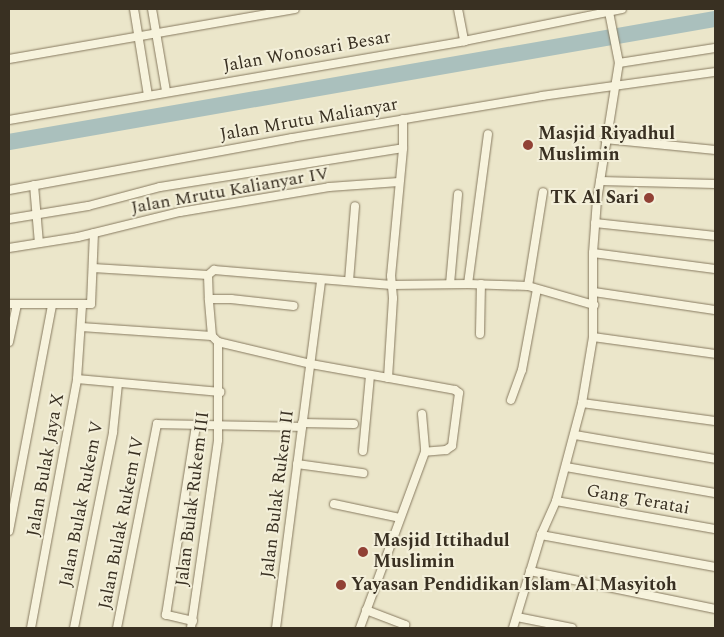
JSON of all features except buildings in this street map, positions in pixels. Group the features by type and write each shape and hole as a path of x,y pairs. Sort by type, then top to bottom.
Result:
{"street":[{"path":"134,9 148,95"},
{"path":"152,9 166,91"},
{"path":"9,59 295,9"},
{"path":"458,9 464,41"},
{"name":"Jalan Wonosari Besar","path":"9,120 166,91 464,41 622,9"},
{"path":"513,628 541,535 556,501 575,435 593,337 592,305 594,292 593,252 595,223 605,139 616,85 618,60 609,12"},
{"path":"618,60 715,48"},
{"name":"Jalan Mrutu Malianyar","path":"9,190 403,119 616,85 715,72"},
{"path":"388,378 393,298 391,285 403,148 403,119"},
{"path":"468,284 488,134"},
{"path":"605,139 715,150"},
{"path":"9,219 88,206 160,187 403,148"},
{"path":"600,181 715,184"},
{"name":"Jalan Mrutu Kalianyar IV","path":"9,248 94,233 180,212 329,187 399,182"},
{"path":"34,185 39,243"},
{"path":"528,286 542,192"},
{"path":"450,284 458,194"},
{"path":"349,281 355,206"},
{"path":"595,223 715,236"},
{"path":"9,342 13,304 82,306 92,304 94,233"},
{"path":"593,252 715,269"},
{"path":"93,268 208,275 214,270 391,285 481,284 528,286 592,305"},
{"path":"208,275 212,336 218,342 310,364 457,391 460,394 452,446 446,450 425,452"},
{"name":"Jalan Bulak Rukem II","path":"276,628 321,280"},
{"path":"480,334 481,284"},
{"path":"511,400 522,370 537,289"},
{"path":"594,292 715,310"},
{"path":"209,299 232,299 294,306"},
{"path":"9,531 52,305"},
{"name":"Jalan Bulak Jaya X","path":"30,628 77,379 82,306"},
{"path":"81,326 212,336"},
{"path":"593,337 715,354"},
{"name":"Jalan Bulak Rukem III","path":"192,625 209,512 219,427 218,342"},
{"path":"363,451 370,375"},
{"path":"77,379 220,392"},
{"name":"Jalan Bulak Rukem V","path":"74,628 112,432 118,384"},
{"path":"582,404 715,421"},
{"path":"360,628 425,452 422,414"},
{"name":"Jalan Bulak Rukem IV","path":"117,628 157,424 196,426"},
{"path":"192,625 166,615 196,426 354,424"},
{"path":"575,435 715,459"},
{"path":"297,464 363,473"},
{"path":"566,467 715,493"},
{"name":"Gang Teratai","path":"556,501 715,529"},
{"path":"334,504 400,518"},
{"path":"541,535 715,567"},
{"path":"530,571 715,609"},
{"path":"366,610 404,626"},
{"path":"517,617 572,628"}],"waterway":[{"path":"9,142 715,19"}],"place":[{"name":"Masjid Riyadhul Muslimin","path":"528,145"},
{"name":"TK Al Sari","path":"649,198"},
{"name":"Masjid Ittihadul Muslimin","path":"363,552"},
{"name":"Yayasan Pendidikan Islam Al Masyitoh","path":"341,585"}]}
